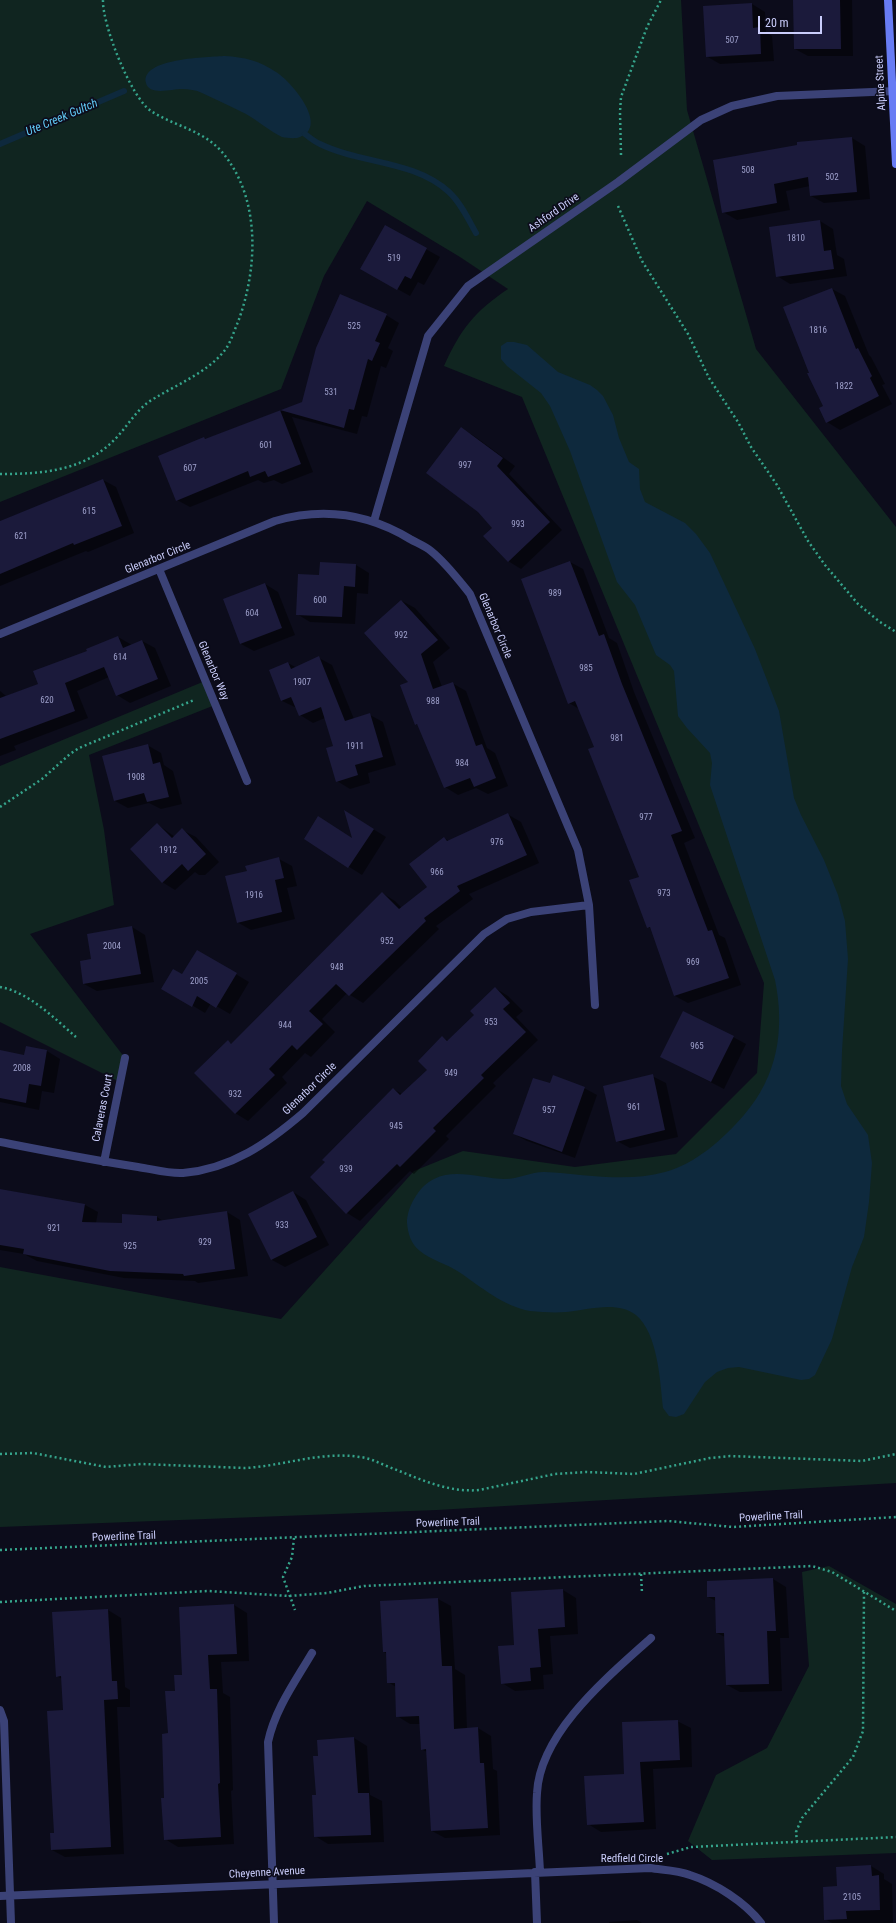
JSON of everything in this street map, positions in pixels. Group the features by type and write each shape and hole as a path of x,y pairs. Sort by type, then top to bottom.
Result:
{"street":[{"name":"Alpine Street","path":"888,0 894,91 896,164"},
{"name":"Ashford Drive","path":"374,521 428,336 468,286 618,182 701,120 732,106 777,96 894,91"},
{"name":"Glenarbor Circle","path":"0,634 275,521 294,516 316,514 347,515 374,521 397,531 430,551 452,572 470,594 578,850 589,905 595,1005"},
{"name":"Glenarbor Way","path":"159,569 247,781"},
{"name":"Glenarbor Circle","path":"0,1142 104,1162 182,1173 218,1166 249,1154 279,1134 303,1113 484,934 507,919 531,912 589,905"},
{"name":"Calaveras Court","path":"104,1162 125,1058"},
{"path":"537,1923 537,1792 543,1762 590,1693 651,1638"},
{"path":"274,1923 268,1742 272,1724 284,1699 312,1653"},
{"path":"0,1710 4,1721 11,1923"},
{"name":"Redfield Circle","path":"537,1872 650,1868 690,1875 708,1883 737,1901 761,1923"},
{"name":"Cheyenne Avenue","path":"0,1896 537,1872"}],"path":[{"path":"0,474 51,472 72,466 100,451 113,441 144,404 198,373 218,358 230,342 242,309 250,272 251,225 247,199 238,178 225,157 214,144 203,136 150,111 131,84 111,41 103,14 103,0"},
{"path":"621,155 621,97 648,27 661,0"},
{"path":"618,206 642,261 688,334 709,378 738,422 751,447 777,485 808,541 825,565 858,604 880,622 896,632"},
{"path":"0,807 42,779 79,748 194,700"},
{"path":"0,987 16,992 36,1004 76,1037"},
{"path":"0,1454 33,1453 106,1467 141,1464 245,1468 316,1458 352,1456 369,1459 439,1486 466,1491 479,1490 566,1472 634,1474 730,1456 862,1461 896,1454"},
{"name":"Powerline Trail","path":"0,1550 668,1521 733,1527 896,1517"},
{"path":"294,1538 292,1557 284,1576 289,1596 295,1610"},
{"path":"0,1602 208,1591 289,1596 326,1593 364,1586 812,1566 832,1572 896,1611"},
{"path":"641,1574 642,1593"},
{"path":"797,1842 796,1832 802,1818 853,1757 863,1731 864,1592"},
{"path":"650,1868 666,1855 681,1848 896,1837"}],"green space":[{"path":"0,0 681,0 687,110 756,349 896,527 896,1483 437,1510 0,1527 0,1267 281,1319 414,1171 463,1151 575,1167 676,1154 757,1073 764,983 522,397 444,366 456,342 470,322 486,305 508,289 460,257 367,201 324,276 281,389 0,502"},
{"path":"205,681 215,705 89,755 104,830 114,905 30,934 125,1058 120,1082 0,1022 0,766"},
{"path":"829,1566 896,1604 896,1853 712,1860 688,1841 716,1775 767,1748 809,1666 802,1572"}],"water":[{"path":"225,56 239,57 258,62 270,68 290,84 298,93 309,114 311,123 308,131 298,138 282,137 246,114 200,92 185,89 156,91 148,87 146,83 147,75 154,68 164,64 191,58"},
{"path":"507,342 527,345 558,372 590,385 603,396 613,415 619,438 629,462 639,469 640,489 645,502 685,523 696,534 710,553 755,649 779,711 794,798 824,860 838,895 845,921 848,959 841,1086 847,1104 868,1135 872,1163 869,1202 864,1237 852,1267 832,1339 815,1375 809,1379 801,1380 739,1367 728,1368 717,1372 705,1382 684,1414 676,1417 669,1416 663,1408 657,1358 649,1334 643,1323 636,1315 628,1310 611,1307 566,1312 530,1311 520,1309 501,1300 454,1269 420,1251 412,1242 407,1227 409,1210 419,1192 429,1182 442,1176 460,1174 505,1179 544,1172 605,1177 635,1177 665,1172 688,1163 718,1141 736,1124 756,1100 765,1084 771,1068 779,1034 778,998 775,980 710,785 712,763 710,753 678,716 674,671 670,665 656,655 635,605 617,582 570,451 550,406 541,393 507,366 501,359 501,346"}],"building":[{"path":"793,0 840,0 841,49 794,49"},
{"path":"752,3 753,28 760,27 761,54 706,57 703,6"},
{"path":"852,137 857,192 810,196 808,177 774,184 777,203 722,213 713,160 797,145 797,142"},
{"path":"820,220 824,251 831,250 834,269 776,277 769,227"},
{"path":"385,225 427,248 411,279 405,276 397,290 360,269"},
{"path":"832,288 856,349 858,348 872,376 870,378 879,396 826,423 819,408 823,406 807,373 809,373 783,307"},
{"path":"340,294 387,314 375,341 380,343 372,361 368,359 354,410 349,409 344,428 281,410 302,402 316,348"},
{"path":"280,410 301,464 268,477 265,471 250,477 248,471 176,501 158,456 204,437 205,439"},
{"path":"461,427 503,458 497,466 550,522 508,562 483,536 492,528 478,512 426,473"},
{"path":"103,479 122,526 74,545 73,543 0,574 0,521"},
{"path":"570,561 599,636 604,634 622,684 682,831 671,835 708,931 712,930 729,978 674,996 650,927 647,928 629,880 639,877 588,749 594,747 575,701 568,704 521,579"},
{"path":"320,562 356,564 355,587 344,586 342,617 296,615 298,574 319,575"},
{"path":"265,583 282,628 240,644 223,599"},
{"path":"401,600 438,640 421,654 433,689 453,682 476,746 482,744 496,778 474,787 470,778 444,788 417,724 415,725 400,685 408,682 364,633"},
{"path":"118,636 123,648 142,640 158,679 116,696 104,667 65,683 75,711 0,739 0,698 38,684 33,671 87,651 86,649"},
{"path":"319,656 345,721 370,713 383,757 355,765 358,775 336,782 326,748 333,746 321,707 299,716 291,697 281,701 269,670 288,662 291,669"},
{"path":"148,744 153,764 160,762 169,797 147,802 144,793 114,801 102,756"},
{"path":"344,810 374,829 348,868 304,839 318,816 352,838"},
{"path":"508,813 527,855 457,886 460,891 424,918 426,921 349,996 336,984 309,1011 323,1024 297,1050 292,1045 269,1069 275,1075 235,1114 194,1073 228,1040 231,1044 382,892 399,909 427,887 409,864 444,837 447,841"},
{"path":"157,823 172,838 182,828 206,854 188,871 182,864 162,883 130,849"},
{"path":"279,857 284,878 275,880 282,912 237,923 225,876 247,871 245,866"},
{"path":"132,926 141,974 83,984 80,961 91,959 87,934"},
{"path":"197,950 237,973 216,1008 197,996 192,1007 161,989 173,969 182,974"},
{"path":"495,987 510,1003 503,1009 526,1032 481,1075 484,1078 433,1128 436,1131 400,1167 397,1164 346,1214 310,1177 325,1162 322,1160 393,1088 400,1095 427,1070 418,1061 442,1036 447,1041 474,1015 470,1011"},
{"path":"683,1011 734,1036 711,1082 660,1057"},
{"path":"26,1046 47,1050 41,1086 29,1084 26,1103 0,1098 0,1050 24,1055"},
{"path":"653,1074 665,1130 616,1142 603,1086"},
{"path":"553,1075 585,1087 562,1152 513,1134 533,1078 550,1083"},
{"path":"0,1189 85,1204 82,1222 122,1223 122,1214 157,1216 157,1221 227,1211 235,1269 184,1276 183,1274 110,1271 23,1254 24,1249 0,1245"},
{"path":"293,1191 317,1237 271,1260 248,1214"},
{"path":"773,1578 776,1631 767,1631 769,1684 726,1685 724,1633 716,1633 715,1597 707,1597 707,1581"},
{"path":"563,1589 565,1627 538,1629 541,1667 530,1668 531,1681 501,1684 498,1646 514,1645 511,1592"},
{"path":"438,1598 442,1666 452,1666 454,1729 478,1727 480,1763 484,1763 488,1828 431,1831 426,1749 421,1750 419,1716 396,1717 395,1683 387,1683 386,1652 383,1652 380,1601"},
{"path":"234,1604 237,1654 208,1655 210,1689 217,1689 220,1783 218,1784 221,1837 164,1840 161,1798 164,1798 162,1734 168,1733 165,1691 175,1691 174,1675 182,1675 179,1607"},
{"path":"108,1609 112,1681 117,1681 118,1699 104,1700 111,1847 51,1850 50,1833 54,1833 47,1711 63,1710 61,1676 56,1677 52,1612"},
{"path":"678,1720 680,1760 640,1762 644,1822 587,1825 584,1776 624,1774 622,1722"},
{"path":"354,1737 358,1793 369,1793 371,1835 314,1837 312,1795 316,1795 313,1756 318,1756 317,1740"},
{"path":"871,1865 872,1876 879,1875 880,1910 846,1911 847,1919 824,1920 823,1887 837,1886 836,1867"}],"waterway":[{"name":"Ute Creek Gultch","path":"0,144 124,91"},
{"path":"305,134 312,140 336,150 404,168 435,182 449,192 457,201 476,233"}]}
